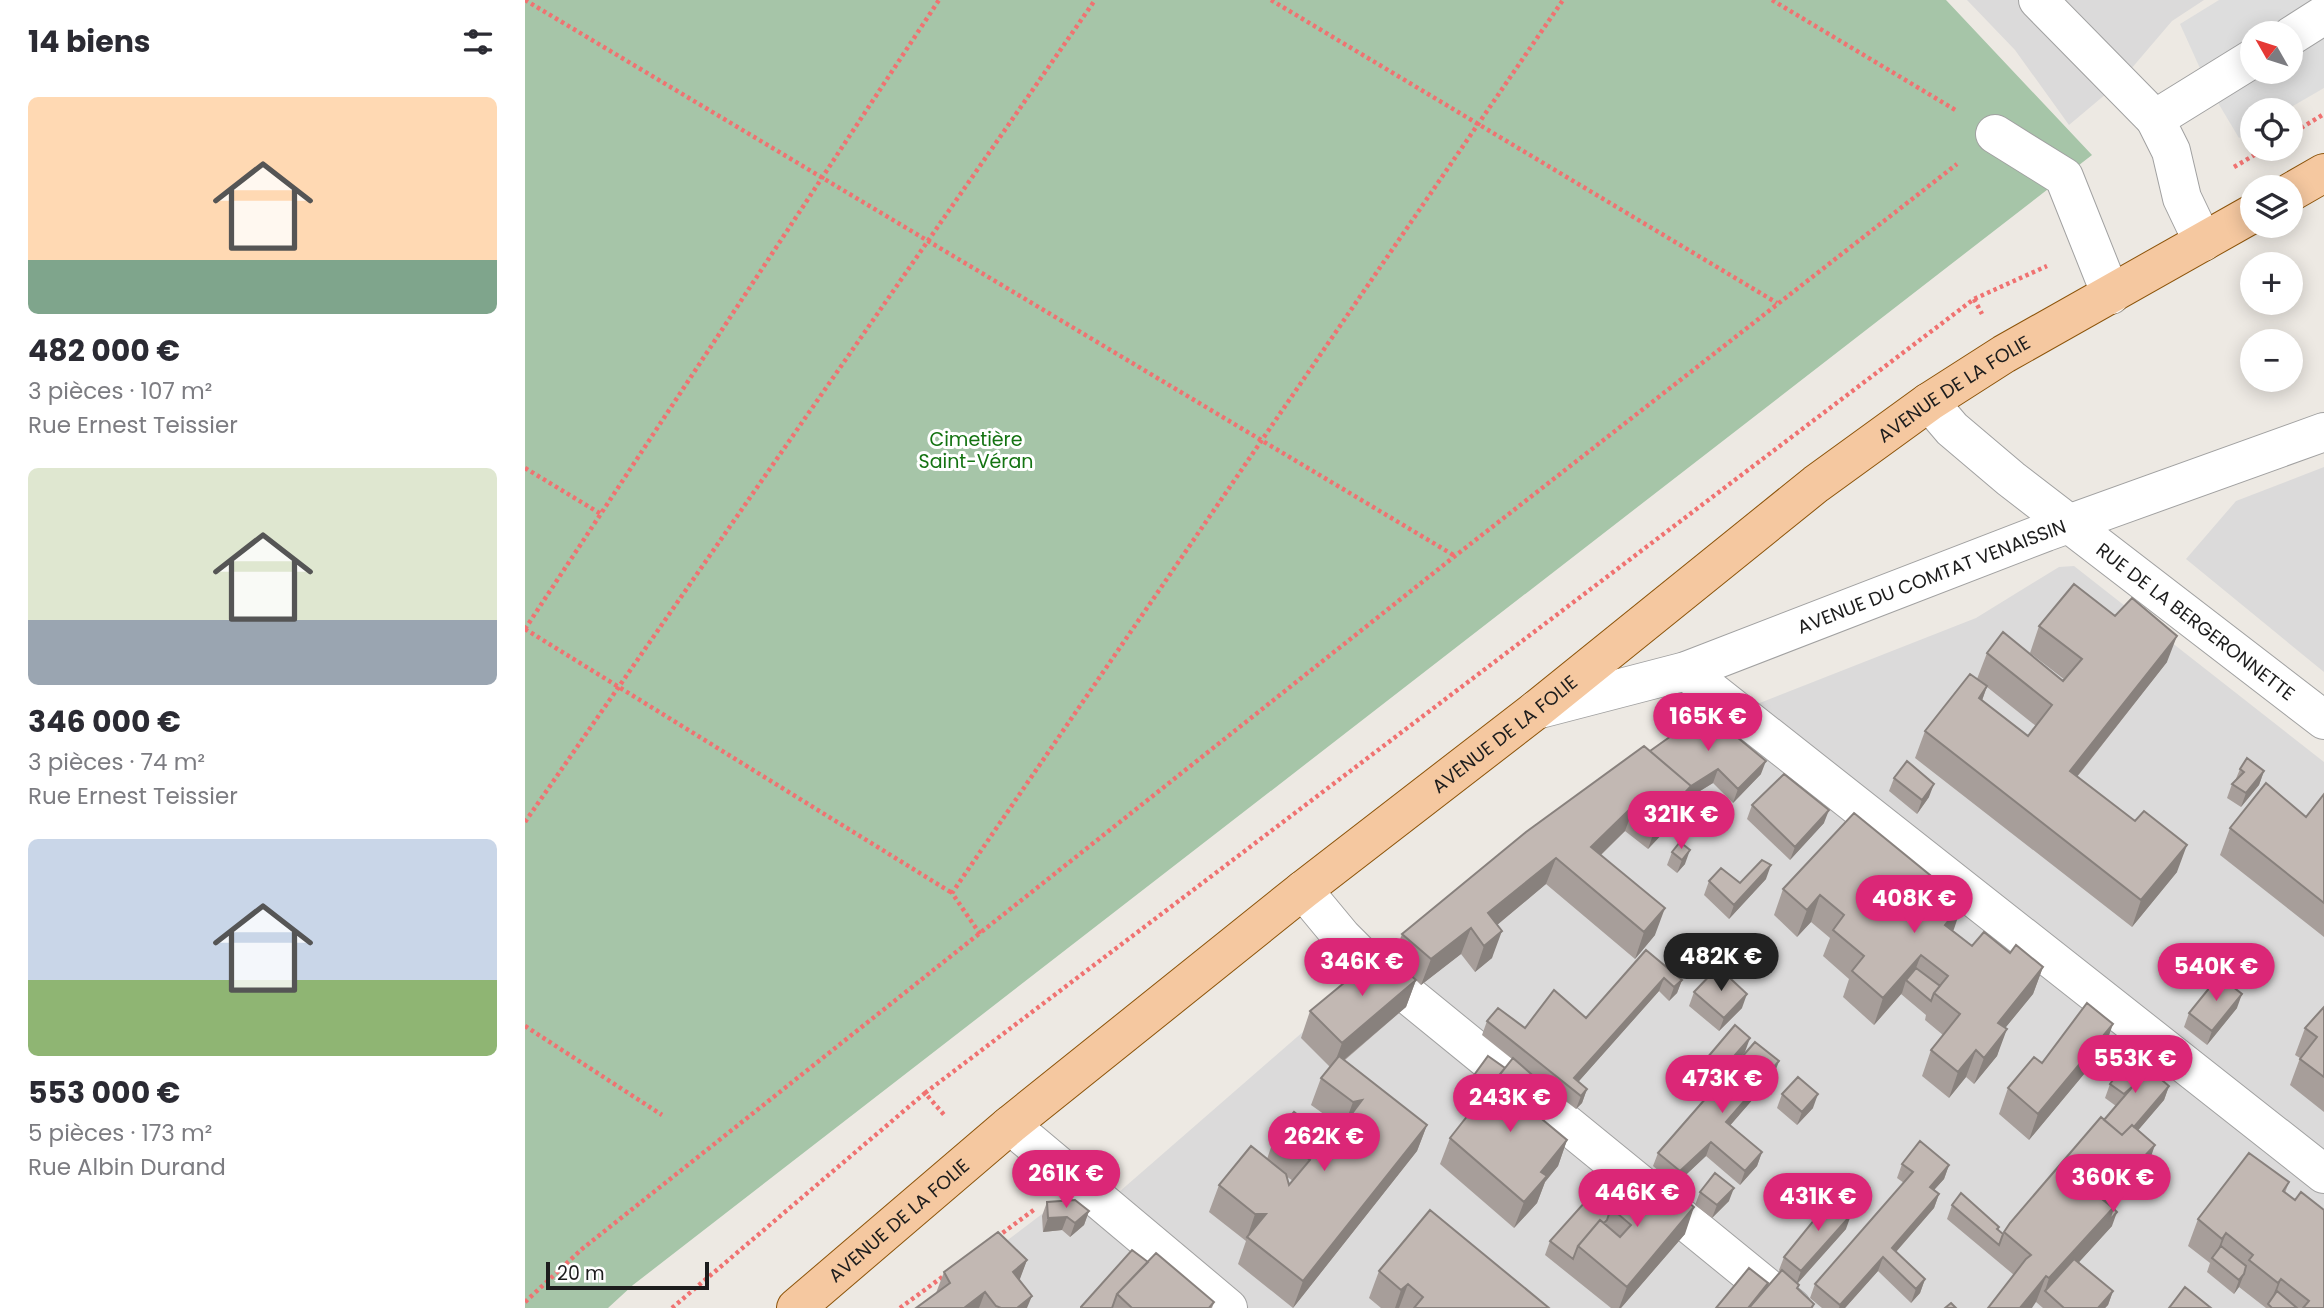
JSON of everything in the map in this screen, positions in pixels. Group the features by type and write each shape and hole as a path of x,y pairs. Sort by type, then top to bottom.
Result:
{"main road":[{"path":"2303,185 2324,173"},
{"name":"AVENUE DE LA FOLIE","path":"796,1308 1010,1125 1303,890 1536,710 1816,484 1929,402 2004,354 2240,221"}],"street":[{"path":"2038,0 2155,119 2171,151 2182,198 2203,242"},
{"path":"2303,28 2324,15"},
{"path":"2155,119 2240,66"},
{"path":"1995,134 2064,177 2111,295"},
{"name":"RUE DE LA BERGERONNETTE","path":"1929,402 1952,429 2011,479 2324,720"},
{"name":"AVENUE DU COMTAT VENAISSIN","path":"1536,710 1686,671 2070,524 2324,432"},
{"path":"1686,671 2324,1174"},
{"path":"1303,890 1364,959 1792,1308"},
{"path":"1010,1125 1228,1308"}],"path":[{"path":"525,0 1455,556"},
{"path":"939,0 525,629 952,893 980,934"},
{"path":"525,822 1095,0"},
{"path":"1271,0 1777,303"},
{"path":"952,893 1563,0"},
{"path":"525,1303 582,1249 1455,556 1995,134 1772,0"},
{"path":"2303,127 2324,114"},
{"path":"925,1093 1975,299"},
{"path":"525,468 601,514"},
{"path":"525,1026 661,1115"}],"shaded area":[{"path":"1967,0 2204,0 2172,21 2119,83 2069,125 2015,50"},
{"path":"2219,0 2324,0 2324,88 2303,100 2303,98 2240,98 2239,138 2208,86 2180,24"},
{"path":"2324,467 2324,672 2186,559 2236,501"},
{"path":"2074,566 2324,762 2324,1308 918,1308 1046,1211 1111,1199 1389,957 1691,730 1976,618 2059,567"}],"green space":[{"name":"Cimetière Saint-Véran","path":"525,0 1946,0 2092,155 633,1285 608,1308 525,1308"}],"building":[{"path":"2074,584 2115,616 2132,598 2177,636 2070,771 2135,821 2144,811 2187,845 2141,900 1925,731 1970,674 1987,686 1979,698 2028,736 2052,705 1987,653 2003,632 2063,681 2082,659 2039,626"},
{"path":"1695,719 1715,719 1766,761 1738,789 1718,769 1691,786 1650,751"},
{"path":"1644,746 1691,786 1657,823 1635,804 1591,847 1665,908 1644,932 1556,858 1488,913 1502,931 1484,946 1471,928 1431,959 1402,934 1526,832"},
{"path":"2247,758 2264,771 2246,793 2232,784 2244,772 2240,769"},
{"path":"1907,761 1934,784 1922,800 1894,778"},
{"path":"1784,774 1829,810 1795,847 1752,805"},
{"path":"2266,783 2306,817 2324,794 2324,903 2230,828"},
{"path":"1854,813 1963,902 1945,925 1972,946 1984,932 2010,953 2016,945 2043,967 1998,1023 2007,1029 1984,1058 1976,1050 1958,1072 1931,1050 1960,1014 1934,993 1948,976 1921,955 1883,998 1852,971 1864,956 1833,930 1844,915 1820,895 1807,910 1783,889"},
{"path":"1680,842 1690,850 1682,860 1672,852"},
{"path":"1762,860 1771,865 1734,905 1709,881 1721,868 1740,883"},
{"path":"1646,950 1682,980 1674,987 1664,978 1574,1078 1587,1089 1581,1096 1487,1021 1498,1008 1525,1028 1554,990 1586,1018"},
{"path":"1384,961 1401,967 1416,980 1342,1043 1310,1011 1367,964"},
{"path":"1718,967 1747,994 1724,1018 1694,992"},
{"path":"1916,968 1940,986 1931,1001 1906,980"},
{"path":"2219,976 2242,994 2212,1031 2189,1013"},
{"path":"2087,1003 2113,1024 2038,1114 2008,1088 2034,1057 2042,1063"},
{"path":"2324,1007 2324,1077 2300,1059 2317,1037 2305,1028"},
{"path":"1735,1025 1750,1038 1721,1071 1707,1058"},
{"path":"1755,1042 1779,1061 1726,1122 1762,1152 1745,1171 1711,1142 1680,1171 1658,1153"},
{"path":"2132,1055 2169,1086 2134,1127 2132,1125 2122,1135 2104,1120 2134,1085 2124,1094 2110,1084"},
{"path":"1339,1056 1427,1125 1303,1281 1247,1237 1266,1214 1255,1214 1219,1185 1251,1146 1286,1174 1289,1185 1310,1160 1276,1133 1294,1112 1325,1137 1326,1148 1362,1100 1353,1102 1321,1078"},
{"path":"1488,1056 1505,1068 1484,1094 1469,1082"},
{"path":"1513,1058 1538,1080 1520,1101 1567,1140 1541,1172 1547,1176 1524,1202 1450,1138"},
{"path":"1798,1077 1818,1094 1802,1112 1782,1094"},
{"path":"2101,1117 2122,1135 2132,1125 2155,1145 2103,1200 2113,1208 2049,1278 2046,1276 2020,1308 1988,1308 2031,1255 2004,1232"},
{"path":"1920,1141 1949,1165 1930,1187 1939,1194 1892,1248 1925,1279 1916,1289 1883,1257 1840,1305 1815,1284 1913,1172 1902,1164"},
{"path":"2249,1153 2289,1182 2283,1191 2295,1200 2301,1192 2324,1210 2324,1308 2303,1308 2309,1301 2281,1279 2278,1283 2249,1260 2253,1255 2226,1233 2222,1239 2198,1219"},
{"path":"1612,1172 1629,1186 1611,1208 1607,1220 1604,1223 1600,1220 1578,1246 1573,1259 1550,1241"},
{"path":"1642,1172 1666,1191 1669,1186 1694,1207 1627,1287 1578,1246 1600,1220 1620,1237 1631,1225 1611,1208"},
{"path":"1715,1173 1734,1188 1717,1205 1700,1192"},
{"path":"1961,1193 1999,1227 1997,1229 2003,1234 1999,1245 1952,1205"},
{"path":"1825,1195 1851,1215 1801,1271 1784,1257 1824,1208 1818,1203"},
{"path":"1075,1200 1089,1211 1075,1223 1067,1217 1048,1218 1047,1202"},
{"path":"2113,1208 2117,1212 2109,1221"},
{"path":"1430,1210 1549,1308 1414,1308 1423,1297 1408,1284 1401,1290 1379,1271"},
{"path":"998,1232 1027,1260 1013,1272 1032,1296 1017,1308 996,1306 985,1292 964,1308 916,1308 950,1283 944,1272"},
{"path":"2221,1246 2246,1266 2239,1280 2212,1258"},
{"path":"1132,1250 1148,1262 1117,1294 1112,1308 1081,1308 1081,1307"},
{"path":"1156,1253 1214,1302 1209,1308 1132,1308 1117,1294"},
{"path":"2074,1259 2113,1291 2098,1308 2064,1308 2045,1291"},
{"path":"1749,1268 1768,1283 1748,1308 1716,1308"},
{"path":"1782,1270 1814,1304 1811,1308 1749,1308"},
{"path":"2185,1287 2211,1308 2169,1308"},
{"path":"2277,1291 2297,1308 2272,1308 2268,1304"}]}
